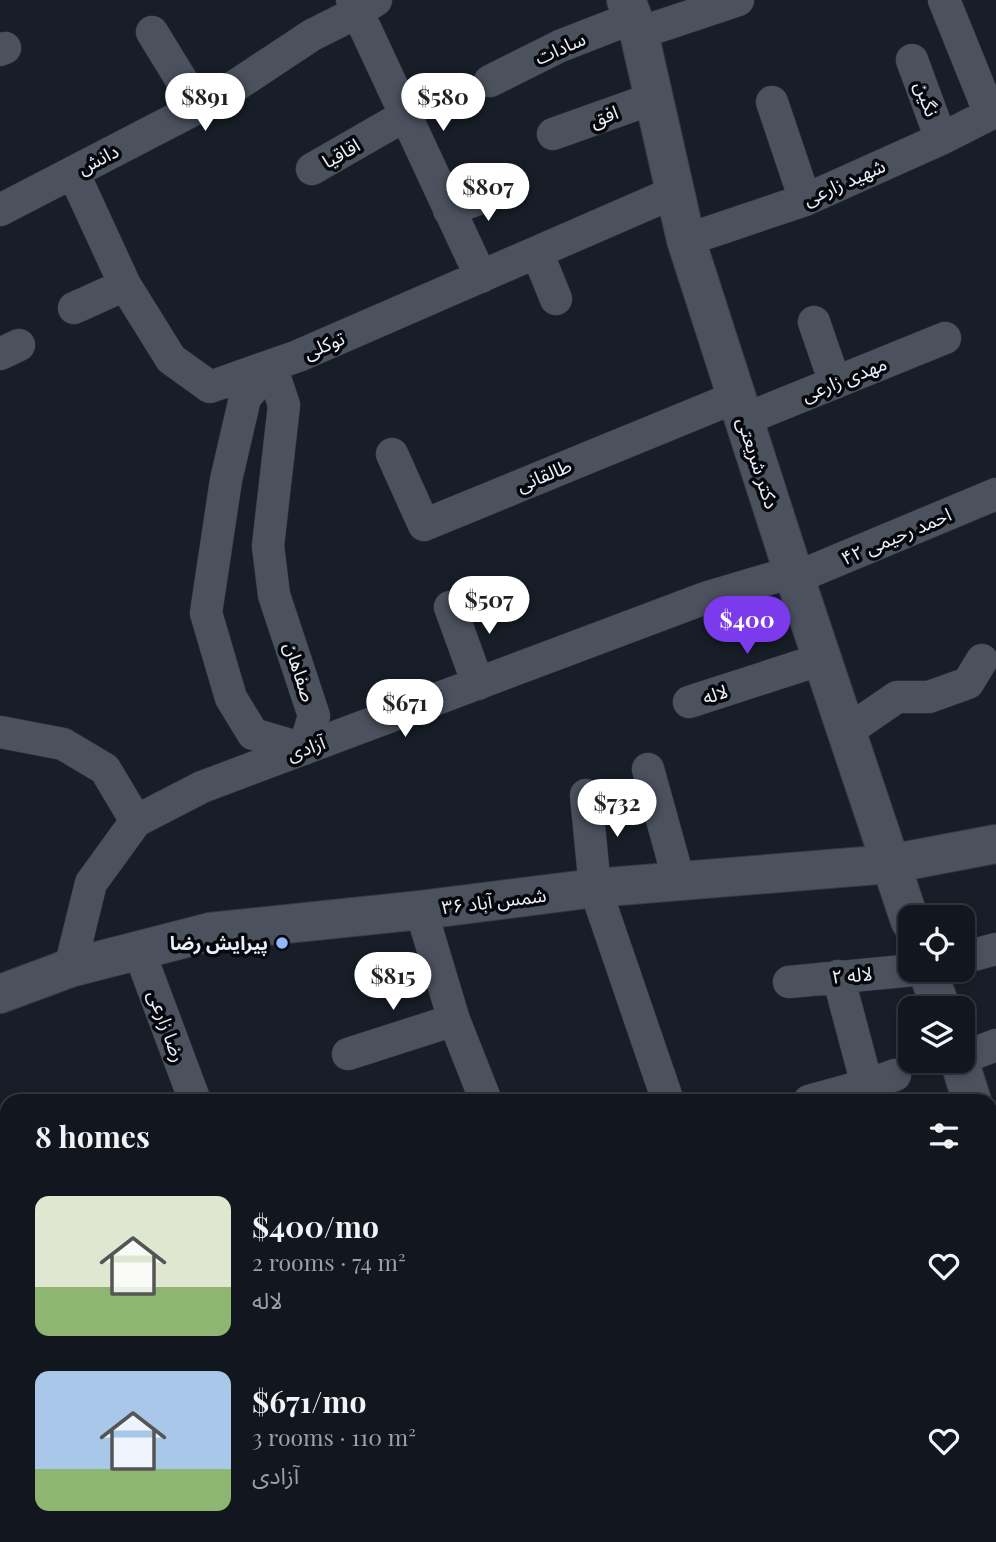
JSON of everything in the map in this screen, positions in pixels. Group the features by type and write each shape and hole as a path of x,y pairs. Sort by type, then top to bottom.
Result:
{"street":[{"name":"سادات","path":"490,81 560,46 632,17 738,0"},
{"path":"944,0 993,113"},
{"path":"362,4 406,115 481,276"},
{"name":"دانش","path":"0,210 220,96 362,4"},
{"name":"دکتر شریعتی","path":"632,17 654,98 686,240 904,905"},
{"path":"152,32 198,107"},
{"name":"نگین","path":"912,60 941,139"},
{"name":"افق","path":"553,134 654,98"},
{"path":"772,102 805,200"},
{"name":"شهید زارعی","path":"686,240 805,200 993,113"},
{"name":"اقاقیا","path":"312,169 406,115"},
{"name":"توکلی","path":"73,172 125,285 171,359 210,387 271,366 675,192"},
{"path":"449,210 509,187"},
{"path":"537,252 556,299"},
{"path":"74,308 125,285"},
{"path":"814,322 835,383"},
{"name":"مهدی زارعی","path":"739,408 835,383 945,338"},
{"path":"271,366 246,398 226,481 206,612 231,698 253,734 304,749"},
{"name":"صفاهان","path":"271,366 284,405 268,546 274,595 314,716 304,749"},
{"name":"طالقانی","path":"392,454 424,524 739,408"},
{"name":"۴۲ احمد رحیمی","path":"794,575 996,494"},
{"name":"آزادی","path":"70,968 91,883 136,821 202,787 708,597 794,575"},
{"path":"450,607 478,684"},
{"name":"لاله","path":"689,702 822,659"},
{"path":"846,732 897,697 929,697 968,683 982,660"},
{"path":"0,732 63,744 105,769 136,821"},
{"path":"648,769 679,881"},
{"path":"586,795 596,888 666,1094"},
{"name":"شمس آباد ۳۶","path":"0,994 70,968 210,932 421,911 596,888 890,864 996,844"},
{"path":"421,911 454,1020 483,1094"},
{"path":"975,955 996,949"},
{"name":"رضا زارعی","path":"139,951 192,1094"},
{"name":"لاله ۲","path":"789,982 898,971"},
{"path":"833,1094 881,1080 838,976"},
{"path":"348,1054 454,1020"},
{"path":"975,1053 996,1045"},
{"path":"964,1073 969,1094"}],"place":[{"name":"پیرایش رضا","path":"282,943"}]}
